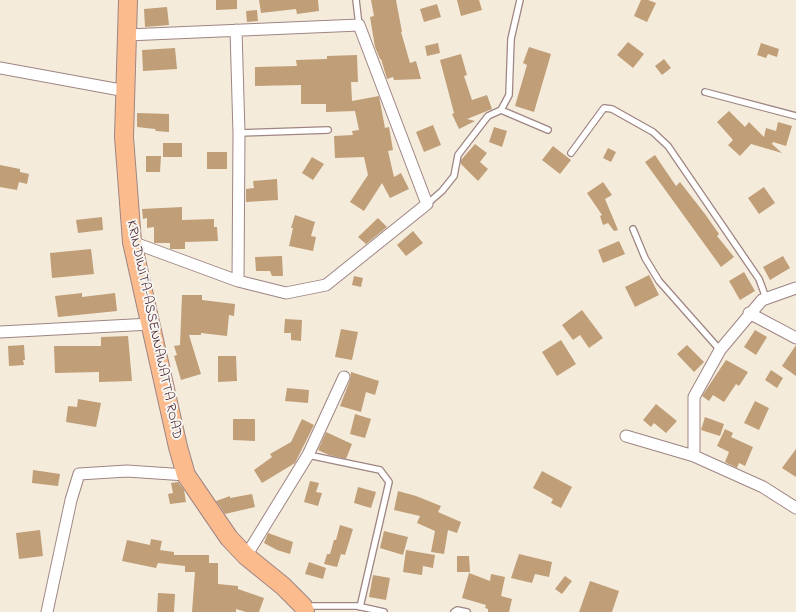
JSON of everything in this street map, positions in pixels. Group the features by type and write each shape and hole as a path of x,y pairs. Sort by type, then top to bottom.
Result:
{"main road":[{"name":"KRINDIWITA-ASSENNAWATTA ROAD","path":"128,0 124,137 132,242 178,448 186,475 229,538 246,556 283,586 304,609"}],"street":[{"path":"127,35 359,25 427,204 326,285 286,293 238,281 132,242"},
{"path":"236,30 239,133 238,281"},
{"path":"0,68 126,91"},
{"path":"694,456 694,397 720,350 749,313 766,298 796,288"},
{"path":"749,313 796,338"},
{"path":"0,332 151,324"},
{"path":"246,556 308,455 344,377"},
{"path":"626,436 694,456 763,487 796,508"},
{"path":"47,612 70,500 80,474 127,471 186,475"}],"lane":[{"path":"356,0 359,25"},
{"path":"427,204 442,191 454,176 458,155 488,116 501,110 509,95 511,39 520,0"},
{"path":"705,92 796,116"},
{"path":"571,153 604,108 612,109 653,132 668,146 759,279 766,298"},
{"path":"501,110 548,130"},
{"path":"239,133 328,130"},
{"path":"633,229 645,258 659,281 720,350"},
{"path":"308,455 380,470 389,482 360,607"},
{"path":"304,609 360,607 384,612"},
{"path":"454,612 457,610 467,612"}],"building":[{"path":"216,0 237,0 237,9 216,10"},
{"path":"259,0 318,0 319,11 297,14 296,9 261,13"},
{"path":"371,0 396,0 401,32 410,63 416,61 421,79 394,80 393,77 387,79 381,59 375,47 370,17 374,16"},
{"path":"457,0 479,0 482,10 461,16"},
{"path":"641,0 648,0 656,3 647,22 634,16"},
{"path":"437,4 441,17 424,22 420,9"},
{"path":"167,7 169,25 145,27 144,9"},
{"path":"257,10 258,21 247,22 246,11"},
{"path":"628,42 644,54 633,68 617,55"},
{"path":"438,43 440,53 427,56 425,46"},
{"path":"761,43 779,49 777,57 768,54 766,58 757,55"},
{"path":"529,47 551,54 534,112 515,106 527,65 523,63"},
{"path":"175,48 177,69 143,71 142,50"},
{"path":"461,54 467,75 464,76 472,100 487,95 492,109 467,119 475,121 459,129 452,114 454,113 440,60"},
{"path":"357,55 358,82 351,82 352,101 379,96 385,128 389,127 393,150 388,151 394,177 401,173 409,189 390,198 382,183 364,211 350,202 368,175 364,157 335,158 334,136 353,135 352,131 359,130 355,111 326,112 326,104 301,104 301,85 255,86 255,67 297,66 296,60 327,59 327,56"},
{"path":"664,59 671,68 662,75 655,66"},
{"path":"729,111 745,127 749,122 764,137 766,128 776,131 778,122 792,126 786,146 773,142 772,144 782,153 751,144 740,156 728,145 733,140 717,122"},
{"path":"137,113 169,114 169,132 137,127"},
{"path":"433,125 441,145 424,152 416,132"},
{"path":"494,127 507,131 502,147 489,142"},
{"path":"163,143 182,143 182,157 163,157"},
{"path":"475,144 487,153 480,162 488,169 478,181 461,164 461,160"},
{"path":"553,146 571,160 560,174 542,160"},
{"path":"608,148 616,152 611,162 603,158"},
{"path":"207,152 227,152 227,169 207,169"},
{"path":"655,155 676,186 680,182 705,214 719,234 717,236 734,257 721,267 645,162"},
{"path":"146,156 161,156 160,172 146,172"},
{"path":"312,157 324,164 313,180 302,173"},
{"path":"0,165 20,169 20,172 29,174 27,184 19,182 17,190 0,187"},
{"path":"277,179 278,200 246,202 246,189 254,188 253,181"},
{"path":"603,182 612,195 605,199 618,230 614,231 608,223 603,225 600,216 602,215 587,193"},
{"path":"764,187 775,203 759,214 748,198"},
{"path":"182,207 182,220 214,219 214,227 217,227 218,241 185,242 185,249 170,249 170,243 154,243 154,227 147,228 147,218 143,219 142,209"},
{"path":"295,215 315,222 311,236 316,237 313,251 289,246 293,228 291,228"},
{"path":"102,217 103,230 78,233 76,220"},
{"path":"378,218 387,227 366,244 358,237"},
{"path":"413,231 423,243 406,256 397,245"},
{"path":"619,241 625,254 603,263 598,250"},
{"path":"91,249 94,274 52,278 50,253"},
{"path":"282,256 283,276 272,276 270,271 256,271 255,257"},
{"path":"783,256 790,268 770,280 763,267"},
{"path":"744,272 755,291 740,300 729,281"},
{"path":"649,275 659,295 635,307 625,287"},
{"path":"354,276 363,278 361,287 352,285"},
{"path":"82,293 82,297 115,293 117,311 58,317 55,296"},
{"path":"182,295 202,295 202,300 235,304 234,316 229,315 227,336 201,333 201,335 189,335 201,374 181,380 174,356 177,355 174,346 180,345"},
{"path":"582,310 603,338 589,348 580,335 573,340 562,325"},
{"path":"285,319 302,320 301,341 291,340 291,333 284,333"},
{"path":"341,329 358,332 352,360 335,357"},
{"path":"755,330 767,337 756,355 744,347"},
{"path":"128,336 132,381 99,382 99,372 55,373 54,346 101,346 101,337"},
{"path":"561,340 576,364 557,376 542,352"},
{"path":"24,345 24,365 9,366 8,346"},
{"path":"687,345 704,362 694,372 677,354"},
{"path":"796,345 796,376 782,366"},
{"path":"218,356 236,356 237,381 218,382"},
{"path":"726,360 748,372 739,386 736,384 724,402 713,395 709,401 702,396"},
{"path":"771,370 783,378 777,388 765,380"},
{"path":"351,372 379,381 375,395 366,392 361,412 340,406 350,380"},
{"path":"287,388 309,390 308,403 285,401"},
{"path":"78,399 101,403 96,427 66,422 68,406 77,407"},
{"path":"755,401 769,408 759,430 744,423"},
{"path":"656,404 677,421 666,433 654,423 651,427 643,420"},
{"path":"355,414 371,419 365,438 350,434"},
{"path":"705,417 724,424 720,436 701,430"},
{"path":"233,419 255,419 255,441 233,440"},
{"path":"302,419 314,425 295,463 262,483 254,470 272,457 270,454 291,442"},
{"path":"725,429 733,433 731,437 753,447 745,466 739,463 737,468 725,462 729,452 717,446"},
{"path":"326,432 352,444 346,459 329,455 318,450"},
{"path":"796,449 796,477 782,468"},
{"path":"33,470 60,474 58,486 32,483"},
{"path":"542,471 572,487 561,508 551,503 553,499 533,488"},
{"path":"310,481 319,483 316,492 322,493 318,506 304,502"},
{"path":"178,482 184,490 186,502 170,504 168,494 173,493 171,483"},
{"path":"358,487 376,492 371,508 354,503"},
{"path":"398,491 416,496 441,506 438,512 461,522 457,533 448,530 444,554 431,552 435,531 417,523 420,516 394,510"},
{"path":"252,494 255,507 225,514 216,501 230,496 230,498"},
{"path":"340,525 353,529 345,555 341,554 337,567 324,564 327,554 330,554 334,540 336,540"},
{"path":"40,530 43,556 19,559 16,533"},
{"path":"384,531 408,537 403,555 380,548"},
{"path":"268,533 293,542 290,554 277,550 264,543"},
{"path":"151,539 162,541 160,550 174,552 174,555 209,555 209,563 218,563 218,584 238,586 238,589 264,598 259,612 246,612 236,609 236,612 192,612 195,572 185,572 185,566 158,563 156,568 122,561 127,540 150,545"},
{"path":"406,550 435,555 433,568 423,566 422,575 403,572"},
{"path":"519,554 552,562 549,577 535,574 532,583 511,578"},
{"path":"457,556 469,556 470,572 457,572"},
{"path":"309,562 326,568 323,579 305,574"},
{"path":"469,573 490,581 491,574 505,577 501,596 512,599 509,612 488,612 488,609 485,608 486,605 462,598"},
{"path":"373,575 390,578 386,600 369,597"},
{"path":"565,576 572,581 562,594 555,589"},
{"path":"590,581 619,591 612,612 579,612"},
{"path":"158,593 175,594 174,612 157,612"}]}
